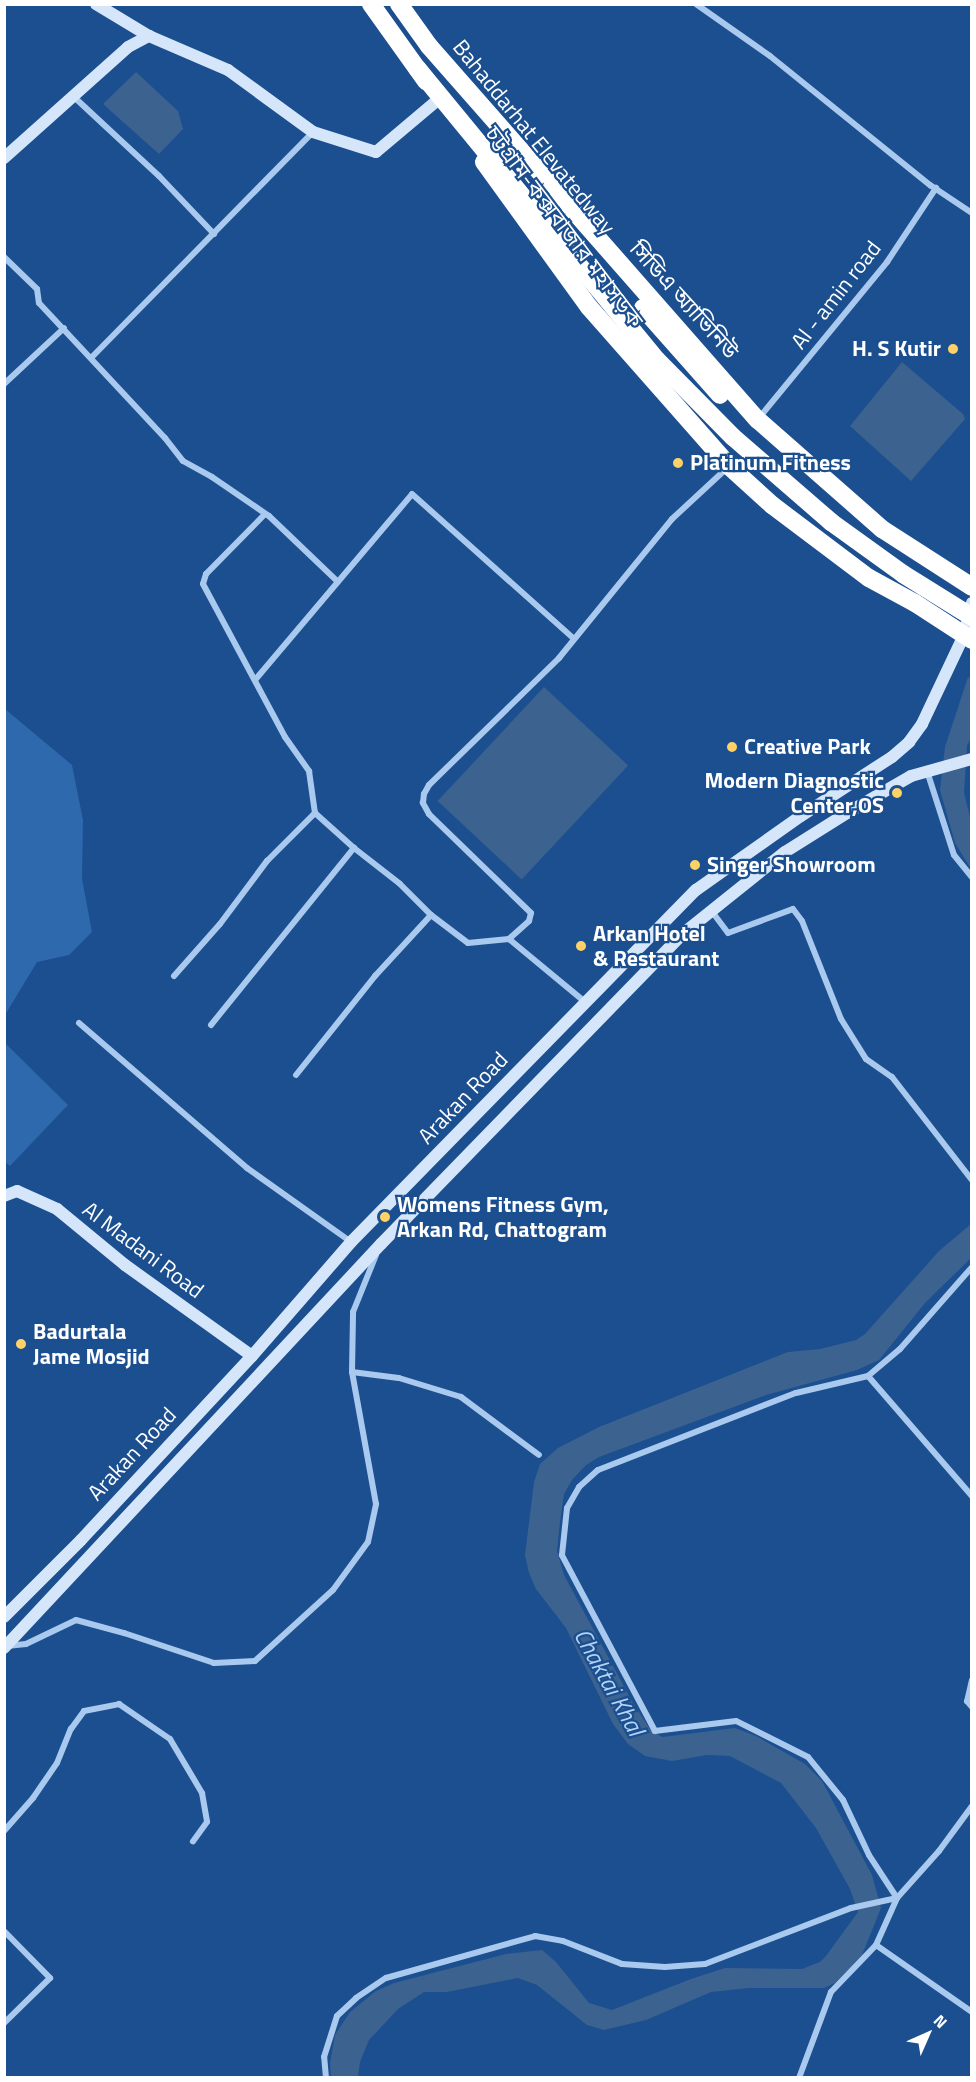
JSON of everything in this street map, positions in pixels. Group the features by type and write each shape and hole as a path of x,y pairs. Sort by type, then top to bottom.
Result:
{"highway":[{"name":"চট্টগ্রাম-কক্সবাজার মহাসড়ক","path":"371,4 590,307 729,466 772,505 869,578 915,603 968,638"},
{"path":"386,26 405,9"},
{"name":"সিডিএ অ্যাভিনিউ","path":"405,9 429,46 758,420 882,529 972,587"},
{"name":"Bahaddarhat Elevatedway","path":"429,46 663,333 702,377 746,421 860,522 900,552 972,597"},
{"name":"Bahaddarhat Elevatedway","path":"417,68 650,351 725,429 831,522 903,574 972,617"}],"main road":[{"path":"96,4 149,36 228,70 313,132 376,152 439,99"},
{"path":"4,158 128,47 149,36"},
{"name":"Arakan Road","path":"4,1617 81,1540 252,1356 351,1242 584,1001 696,890 801,816 892,757 909,742 922,724 968,638 972,603"},
{"name":"Arakan Road","path":"6,1647 381,1244 680,936 710,909 794,846 902,781 927,770 972,759"},
{"name":"Al Madani Road","path":"4,1196 16,1191 57,1209 125,1265 252,1356"}],"street":[{"path":"696,4 770,56 936,188 972,213"},
{"path":"74,97 159,176 214,234"},
{"path":"91,358 313,132"},
{"name":"Al - amin road","path":"758,420 887,262 936,188"},
{"path":"4,257 37,288 39,303 165,438 183,461 265,514 338,582"},
{"path":"4,384 63,328"},
{"path":"265,514 206,574 203,584 285,737 309,771 315,813 354,848 400,884 431,915 468,943 509,939 529,921 531,913 429,814 423,803 424,794 429,785 559,658 672,519 729,466"},
{"path":"255,680 412,494 574,639"},
{"path":"927,770 954,855 972,877"},
{"path":"174,976 220,924 267,861 315,813"},
{"path":"211,1024 354,848"},
{"path":"710,909 728,933 793,909 802,921 842,1019 866,1059 892,1077 972,1180"},
{"path":"296,1075 375,976 431,915"},
{"path":"509,939 584,1001"},
{"path":"79,1023 247,1168 351,1242"},
{"path":"6,1647 26,1644 76,1620 124,1633 214,1663 255,1661 333,1590 368,1542 376,1503 352,1371 353,1312 381,1244"},
{"path":"897,1898 868,1855 843,1800 808,1757 736,1721 655,1731 562,1555 567,1508 579,1487 598,1470 796,1394 868,1376 900,1349 972,1267"},
{"path":"352,1371 399,1378 461,1397 539,1455"},
{"path":"868,1376 972,1496"},
{"path":"972,1680 966,1701 972,1707"},
{"path":"4,1831 33,1798 57,1763 70,1728 84,1711 118,1704 170,1739 202,1793 207,1822 193,1841"},
{"path":"799,2078 831,1992 876,1945 897,1898 939,1851 972,1806"},
{"path":"326,2078 324,2057 337,2016 356,1998 386,1978 535,1936 563,1941 622,1964 665,1967 705,1964 850,1908 897,1898"},
{"path":"4,1931 50,1978 4,2023"},
{"path":"876,1945 972,2012"}],"shaded area":[{"path":"5,709 72,765 83,820 82,879 92,932 69,955 37,962 5,1015"},
{"path":"4,1042 68,1105 10,1166 4,1161"}],"water":[{"path":"136,72 178,111 183,129 159,154 103,104"},
{"path":"902,362 963,414 965,419 911,481 850,426"},
{"path":"968,677 971,679 972,735 967,746 964,793 971,821 971,869 955,843 940,790 945,747"},
{"path":"544,687 628,765 522,880 438,801"},
{"name":"Chaktai Khal","path":"971,1224 971,1258 925,1303 879,1360 857,1370 766,1395 599,1457 586,1465 572,1480 564,1494 557,1551 564,1575 633,1703 650,1729 662,1737 735,1728 756,1736 805,1764 822,1781 872,1875 881,1908 862,1955 835,1983 824,1988 749,1988 711,1992 646,2020 604,2030 587,2025 537,1985 518,1978 447,1992 424,1992 398,2009 369,2040 360,2062 358,2077 331,2078 330,2063 335,2035 350,2012 376,1991 394,1983 506,1954 542,1950 556,1962 589,2003 612,2010 725,1968 802,1969 820,1962 826,1956 858,1912 850,1889 816,1828 781,1783 730,1756 707,1755 672,1761 645,1756 628,1744 613,1724 566,1628 536,1589 529,1573 525,1555 534,1482 540,1464 558,1448 599,1427 788,1352 820,1349 856,1340 865,1334 939,1251"}],"place":[{"name":"H. S Kutir","path":"953,349"},
{"name":"Platinum Fitness","path":"678,463"},
{"name":"Creative Park","path":"732,747"},
{"name":"Modern Diagnostic Center,OS","path":"897,793"},
{"name":"Singer Showroom","path":"695,865"},
{"name":"Arkan Hotel & Restaurant","path":"581,946"},
{"name":"Womens Fitness Gym, Arkan Rd, Chattogram","path":"385,1217"},
{"name":"Badurtala Jame Mosjid","path":"21,1344"}]}
